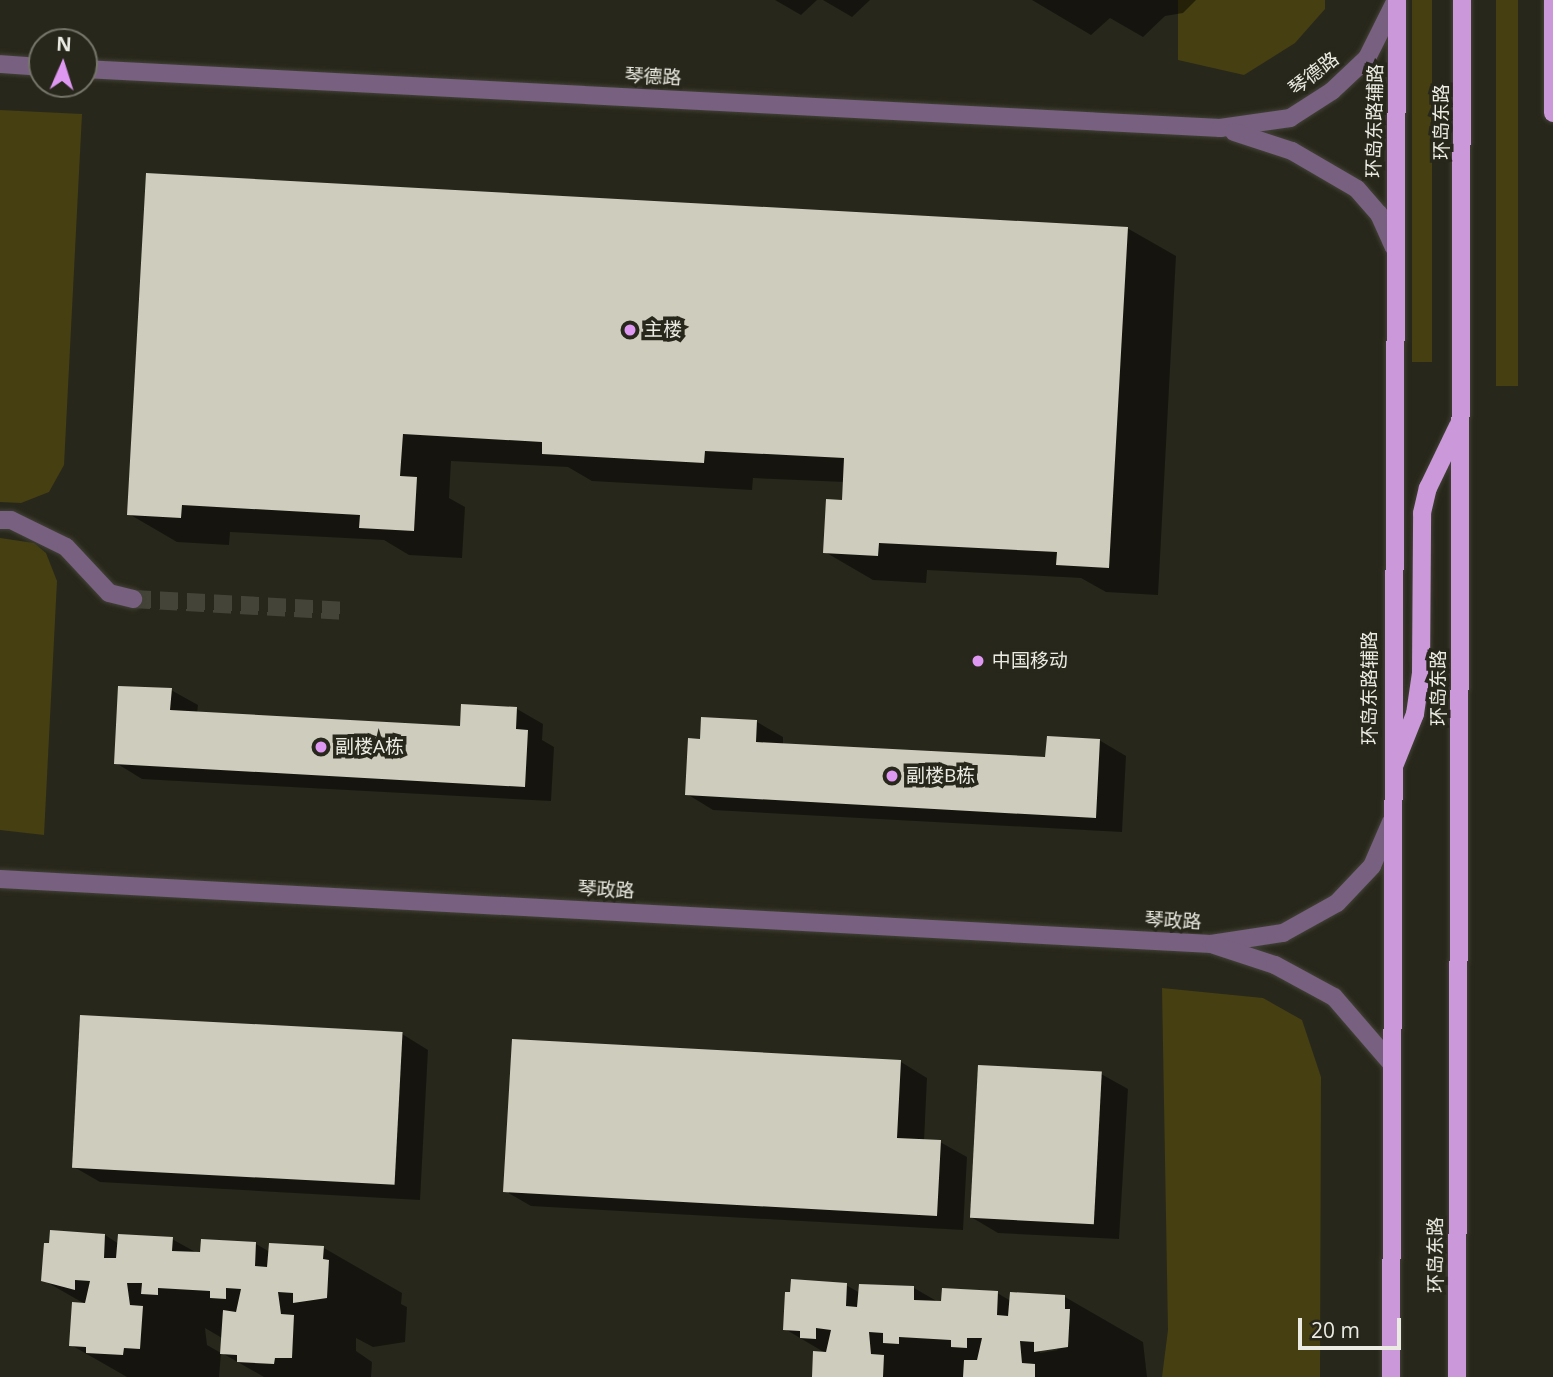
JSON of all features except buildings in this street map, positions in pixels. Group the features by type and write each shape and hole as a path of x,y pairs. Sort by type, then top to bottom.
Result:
{"main road":[{"name":"环岛东路辅路","path":"1391,1377 1391,773 1396,0"},
{"name":"环岛东路","path":"1457,1377 1462,0"},
{"path":"1553,0 1553,113"},
{"path":"1391,773 1415,714 1421,673 1422,513 1428,488 1461,420"}],"street":[{"name":"琴德路","path":"98,70 1220,128 1290,118 1332,91 1367,58 1396,0"},
{"path":"0,64 28,66"},
{"name":"琴德路","path":"1220,128 1328,168 1357,188 1379,214 1394,247"},
{"path":"0,520 11,520 66,547 109,593 133,599"},
{"path":"1210,944 1283,933 1337,903 1372,866 1391,822"},
{"name":"琴政路","path":"0,879 1210,944"},
{"path":"1210,944 1275,965 1334,997 1391,1063"}],"shaded area":[{"path":"1178,0 1325,0 1325,9 1295,43 1244,75 1178,60"},
{"path":"1412,0 1432,0 1432,362 1412,362"},
{"path":"1496,0 1518,0 1518,386 1496,386"},
{"path":"0,110 82,114 64,465 49,492 21,503 0,502"},
{"path":"0,538 34,543 46,553 57,581 44,835 0,830"},
{"path":"1162,988 1263,998 1302,1020 1321,1077 1320,1377 1162,1377 1168,1330"}],"tunnel":[{"path":"133,599 347,611"}],"place":[{"name":"主楼","path":"630,330"},
{"name":"中国移动","path":"978,661"},
{"name":"副楼A栋","path":"321,747"},
{"name":"副楼B栋","path":"892,776"}]}
